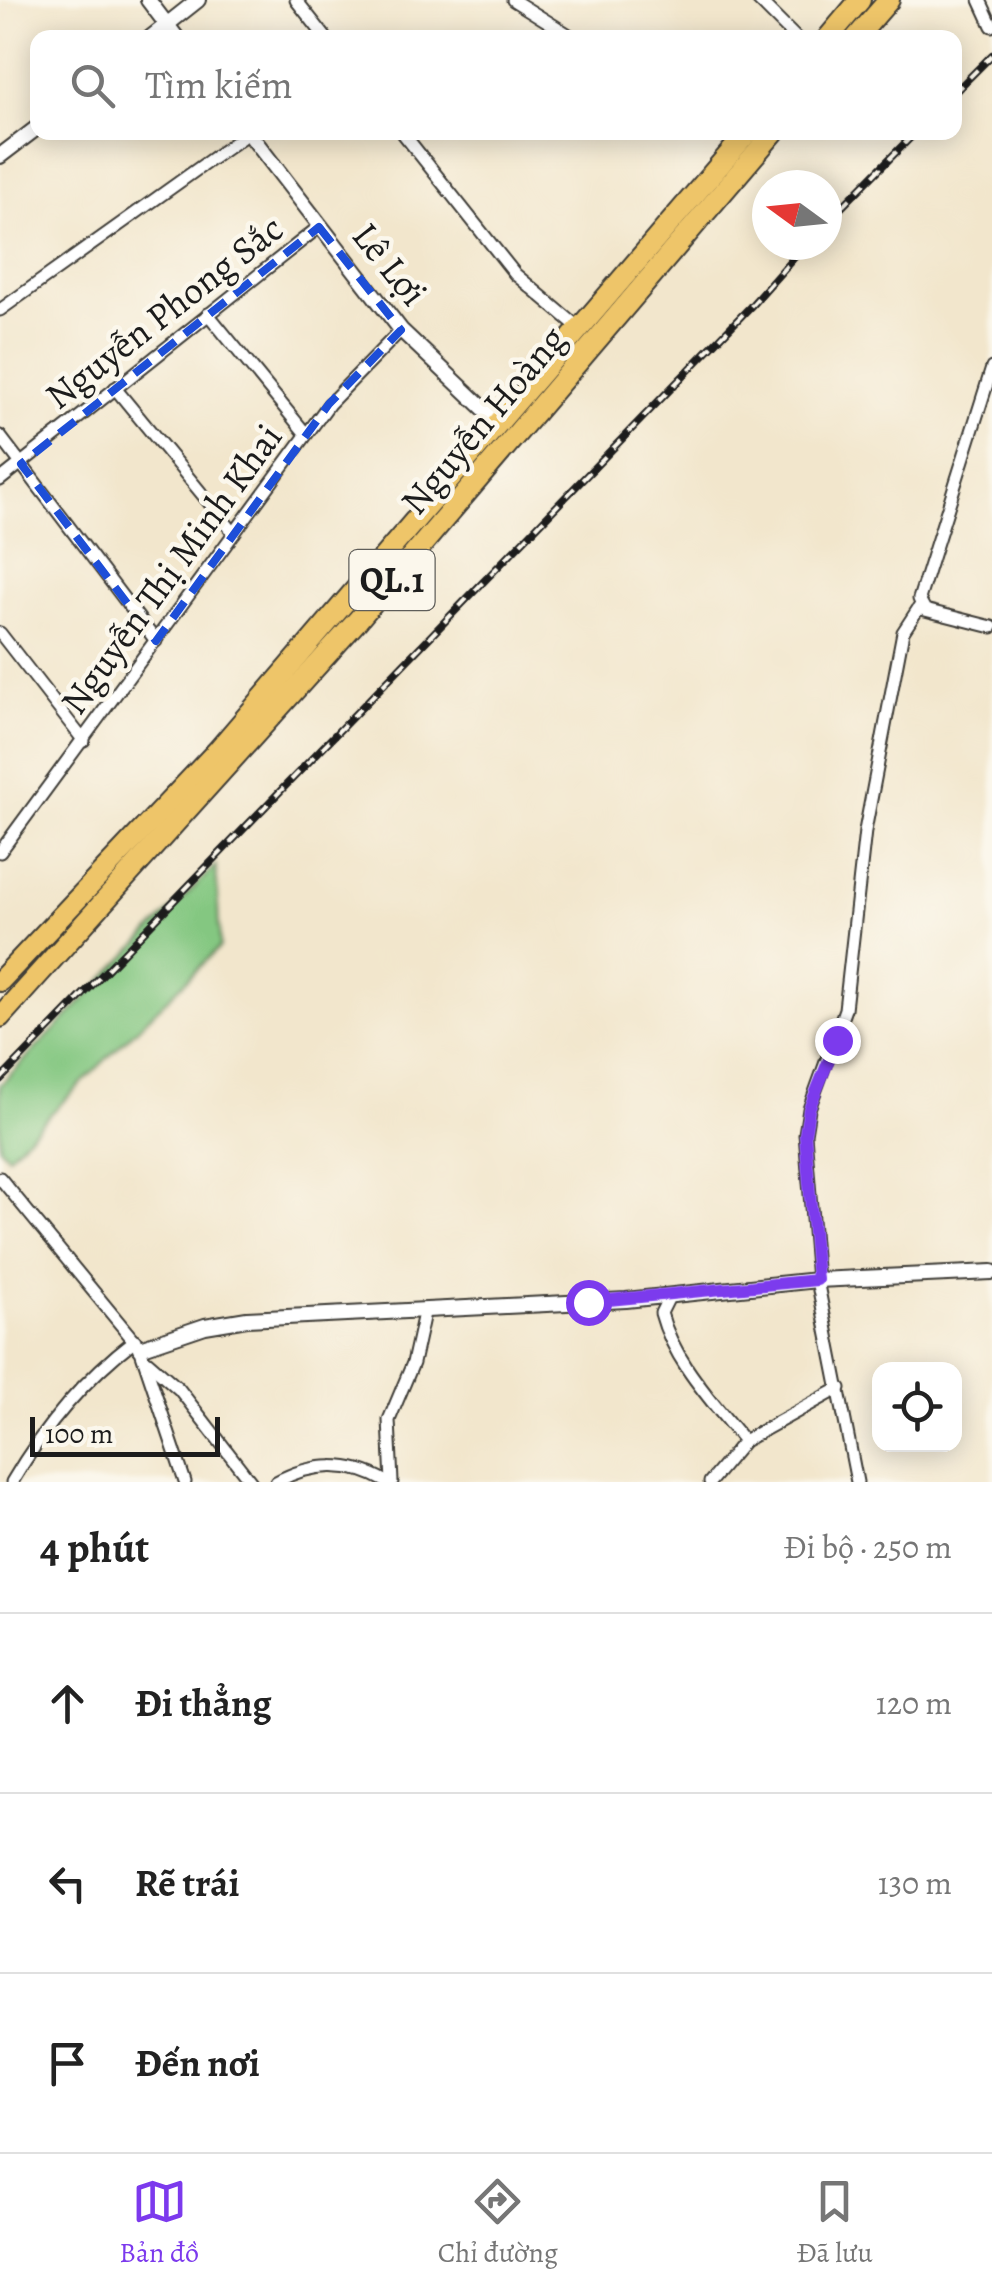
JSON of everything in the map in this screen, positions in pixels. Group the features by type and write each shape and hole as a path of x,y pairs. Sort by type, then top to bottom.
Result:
{"highway":[{"path":"835,30 860,0"},
{"path":"863,30 889,0"},
{"name":"Nguyễn Hoàng","path":"0,1017 344,636 729,169 744,140"},
{"name":"Nguyễn Hoàng","path":"0,980 218,750 579,328 729,169 764,140"}],"street":[{"path":"148,0 171,30"},
{"path":"160,30 198,0"},
{"path":"296,0 320,30"},
{"path":"513,0 561,30"},
{"path":"758,0 788,30"},
{"path":"980,0 992,26"},
{"path":"0,156 30,133"},
{"path":"0,310 238,140"},
{"name":"Lê Lợi","path":"253,140 401,330 498,422"},
{"path":"408,140 516,274 579,328"},
{"name":"Nguyễn Phong Sắc","path":"0,480 319,227"},
{"path":"208,314 306,434"},
{"name":"Nguyễn Thị Minh Khai","path":"0,852 329,404 401,330"},
{"path":"857,1482 847,1447 840,1388 817,1280 806,1182 806,1118 846,1009 864,831 903,632 920,606 992,368"},
{"path":"115,388 234,533"},
{"path":"0,436 156,641"},
{"path":"920,606 992,627"},
{"path":"0,633 84,742"},
{"path":"0,828 10,842"},
{"path":"0,1178 139,1349 179,1389 252,1482"},
{"path":"12,1482 50,1424 98,1369 139,1349 204,1326 247,1319 424,1313 668,1297 817,1280 992,1272"},
{"path":"668,1297 660,1313 665,1329 682,1360 744,1441"},
{"path":"276,1482 325,1466 360,1470 390,1482 390,1420 413,1364 424,1313"},
{"path":"139,1349 184,1482"},
{"path":"710,1482 744,1441 818,1396 840,1388"}],"highlighted area":[{"path":"319,227 401,330 329,404 156,641 21,464"}],"green space":[{"path":"216,865 220,947 8,1156 0,1147 0,1085"}],"railway":[{"path":"962,85 992,55"},
{"path":"842,207 908,140"},
{"path":"0,1080 792,260"}],"route":[{"path":"588,1302 817,1280 806,1182 806,1118 837,1040"}]}
